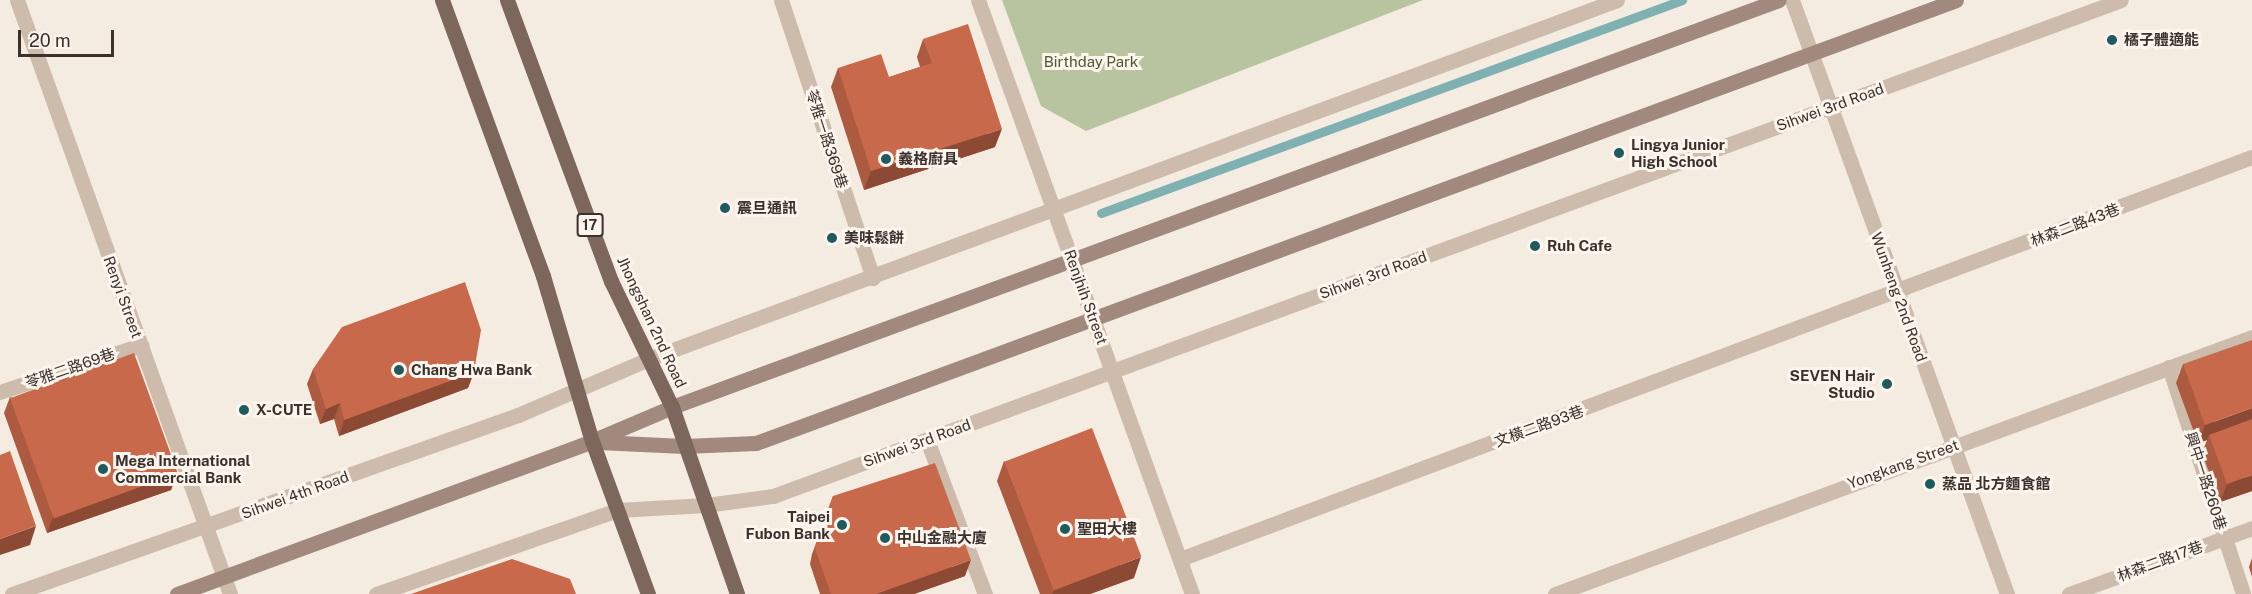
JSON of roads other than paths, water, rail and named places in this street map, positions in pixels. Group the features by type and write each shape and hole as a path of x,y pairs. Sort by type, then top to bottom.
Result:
{"main road":[{"path":"442,0 543,276 592,441 648,594"},
{"name":"Jhongshan 2nd Road","path":"507,0 611,282 651,358 672,407 737,594"},
{"path":"177,594 592,441 672,407 1779,0"},
{"path":"592,441 684,446 756,443 1956,0"}],"street":[{"name":"Renyi Street","path":"17,0 230,594"},
{"name":"苓雅一路369巷","path":"781,0 873,278"},
{"name":"Renjhih Street","path":"978,0 1192,594"},
{"path":"577,392 651,358 873,278 1617,0"},
{"name":"Wunheng 2nd Road","path":"1792,0 2007,594"},
{"name":"Sihwei 3rd Road","path":"616,510 706,505 773,496 2121,0"},
{"name":"林森二路43巷","path":"1898,293 2252,157"},
{"name":"文橫二路93巷","path":"1180,559 1898,293"},
{"name":"Yongkang Street","path":"1554,594 1953,445 2252,337"},
{"name":"苓雅二路69巷","path":"0,392 141,345"},
{"name":"興中一路260巷","path":"2169,368 2243,594"},
{"name":"Sihwei 4th Road","path":"12,594 206,527 577,392"},
{"path":"927,440 985,594"},
{"path":"376,594 616,510"},
{"name":"林森二路17巷","path":"2069,594 2252,528"}],"waterway":[{"path":"1101,213 1682,0"}],"place":[{"name":"橘子體適能","path":"2112,40"},
{"name":"Lingya Junior High School","path":"1619,153"},
{"name":"義格廚具","path":"886,159"},
{"name":"震旦通訊","path":"725,208"},
{"name":"美味鬆餅","path":"832,238"},
{"name":"Ruh Cafe","path":"1535,246"},
{"name":"Chang Hwa Bank","path":"399,370"},
{"name":"SEVEN Hair Studio","path":"1887,384"},
{"name":"X-CUTE","path":"244,410"},
{"name":"Mega International Commercial Bank","path":"103,469"},
{"name":"蒸品 北方麵食館","path":"1930,484"},
{"name":"Taipei Fubon Bank","path":"842,525"},
{"name":"聖田大樓","path":"1065,529"},
{"name":"中山金融大廈","path":"885,538"}],"park label":[{"name":"Birthday Park","path":"1091,62"}]}
